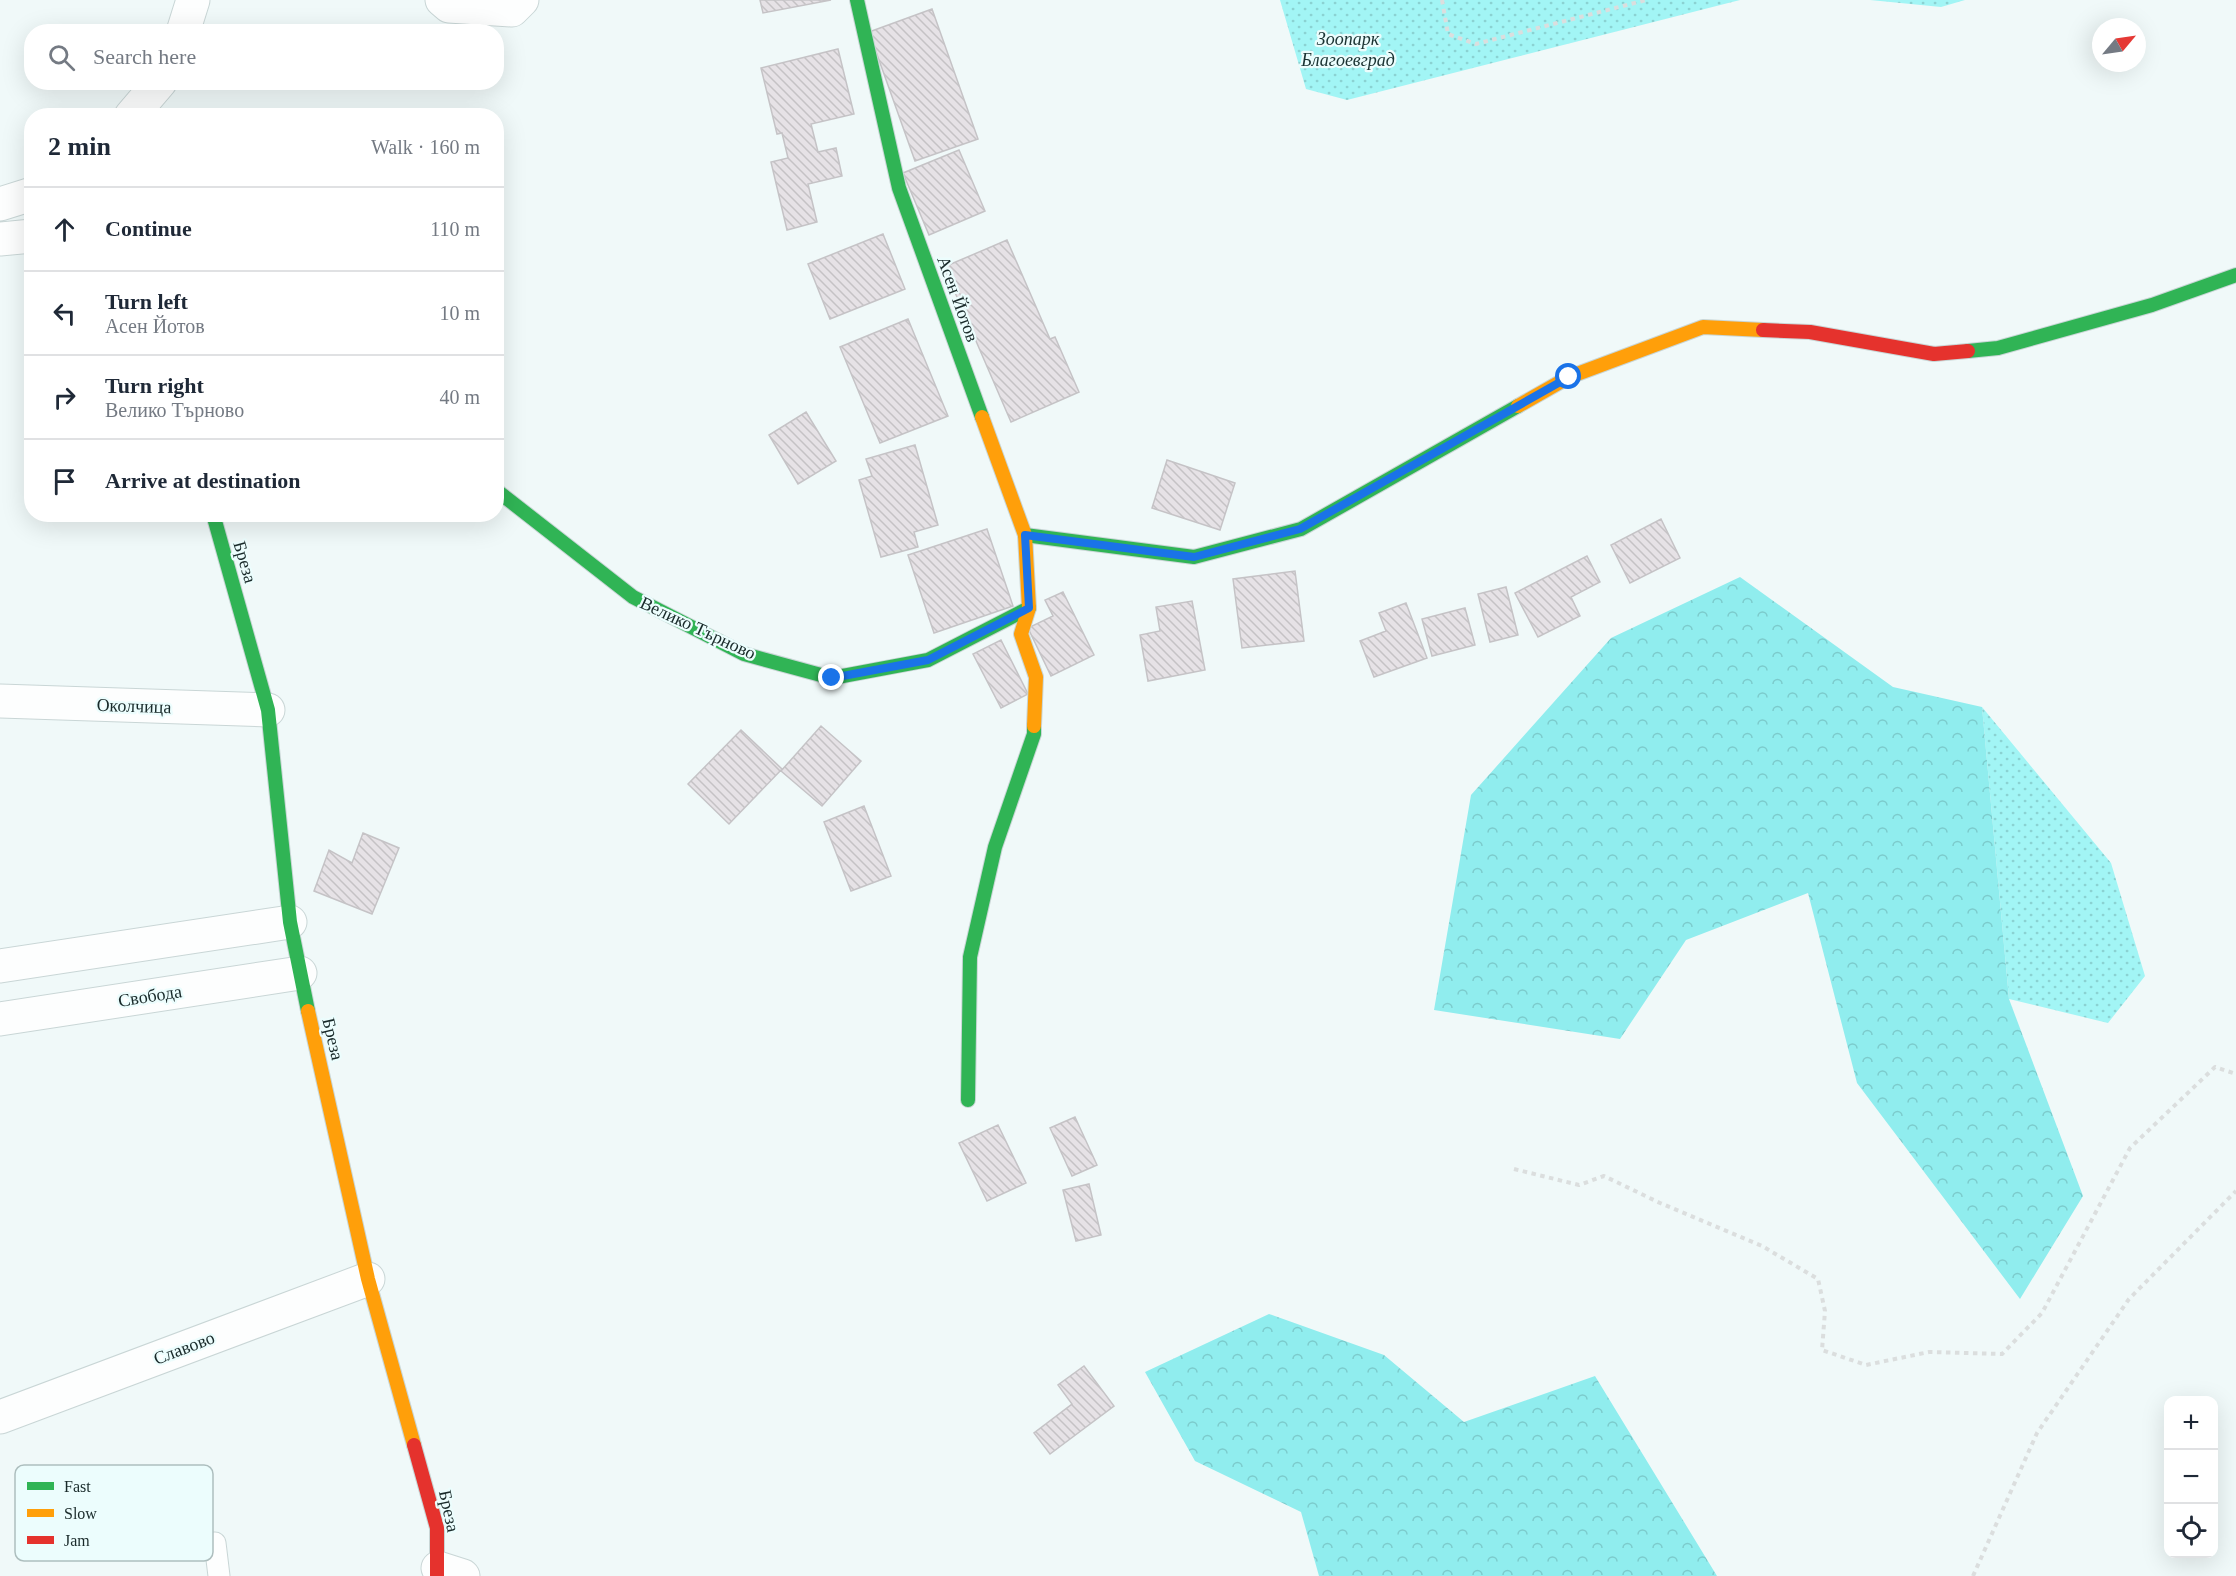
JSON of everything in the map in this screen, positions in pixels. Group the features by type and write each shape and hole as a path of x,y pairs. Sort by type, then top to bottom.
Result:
{"street":[{"path":"186,24 194,0"},
{"path":"442,0 448,6 512,10 522,0"},
{"name":"Асен Йотов","path":"857,0 899,188 1025,535 1029,608 1021,634 1036,677 1034,734 995,847 970,957 968,1100"},
{"path":"138,108 153,90"},
{"path":"0,204 24,196"},
{"path":"0,239 24,237"},
{"path":"1025,535 1194,557 1300,529 1569,377 1703,327 1810,332 1934,354 1998,348 2152,305 2236,275"},
{"name":"Велико Търново","path":"504,496 633,597 744,654 832,678 928,660 1029,608"},
{"name":"Бреза","path":"215,522 268,710 290,922 300,973 368,1279 437,1528 446,1573"},
{"name":"Околчица","path":"0,701 268,710"},
{"path":"0,966 290,922"},
{"name":"Свобода","path":"0,1019 300,973"},
{"name":"Славово","path":"0,1417 368,1279"}],"lane":[{"path":"215,1543 219,1576"}],"path":[{"path":"1442,0 1448,34 1476,44 1646,0"},
{"path":"1514,1169 1579,1185 1604,1176 1660,1203 1762,1246 1818,1279 1826,1311 1822,1350 1866,1365 1929,1352 2002,1354 2042,1313 2130,1148 2216,1066 2236,1074"},
{"path":"1973,1576 2037,1432 2129,1299 2236,1191"}],"green space":[{"name":"Зоопарк Благоевград","path":"1280,0 1740,0 1347,100 1306,89"},
{"path":"1870,0 1965,0 1941,7"},
{"path":"1740,577 1893,687 1982,707 2009,999 2083,1196 2020,1299 1857,1083 1808,893 1686,940 1620,1039 1434,1010 1471,795 1611,638"},
{"path":"1982,707 2111,863 2145,976 2108,1023 2009,999"},
{"path":"1269,1314 1384,1355 1464,1422 1595,1376 1717,1576 1319,1576 1301,1512 1195,1461 1145,1372"}],"building":[{"path":"760,0 831,0 763,13"},
{"path":"932,9 978,139 915,161 869,32"},
{"path":"838,49 854,114 811,124 818,152 836,148 842,176 808,184 817,222 787,230 771,162 788,158 782,133 777,134 761,68"},
{"path":"959,150 985,211 929,235 903,173"},
{"path":"883,234 905,289 830,319 808,264"},
{"path":"1007,240 1050,339 1055,337 1079,392 1011,422 944,267"},
{"path":"908,319 948,416 880,443 840,347"},
{"path":"806,412 836,461 798,484 769,435"},
{"path":"915,445 938,525 914,532 918,547 881,557 859,480 872,476 866,459"},
{"path":"1167,460 1235,483 1220,530 1152,508"},
{"path":"1661,519 1680,558 1630,583 1611,545"},
{"path":"987,529 1013,606 934,633 908,555"},
{"path":"1587,556 1600,582 1571,597 1580,616 1538,637 1515,593"},
{"path":"1295,571 1304,641 1242,648 1233,579"},
{"path":"1506,587 1518,635 1490,642 1478,594"},
{"path":"1063,592 1094,655 1051,676 1028,628 1053,616 1045,600"},
{"path":"1192,601 1205,670 1148,681 1140,635 1160,631 1156,607"},
{"path":"1406,603 1427,658 1374,677 1360,641 1386,631 1379,613"},
{"path":"1465,608 1475,645 1432,656 1422,619"},
{"path":"1001,640 1028,694 1001,708 973,654"},
{"path":"821,726 861,761 822,806 781,771"},
{"path":"741,730 782,769 729,824 688,784"},
{"path":"864,806 891,876 851,891 824,822"},
{"path":"363,833 399,848 372,914 314,891 329,850 352,863"},
{"path":"1075,1117 1097,1165 1072,1176 1050,1128"},
{"path":"998,1125 1026,1183 987,1201 959,1143"},
{"path":"1089,1184 1101,1235 1076,1241 1063,1190"},
{"path":"1084,1366 1114,1406 1050,1454 1034,1433 1072,1404 1058,1385"}],"traffic: fast":[{"path":"857,0 899,188 982,417"},
{"path":"1968,351 1998,348 2152,305 2236,275"},
{"path":"1025,535 1194,557 1301,529 1518,406"},
{"path":"504,496 633,597 744,654 832,678 928,660 1029,608"},
{"path":"215,522 268,710 290,922 308,1011"},
{"path":"968,1100 970,957 995,847 1034,734 1034,726"}],"traffic: slow":[{"path":"1518,406 1569,377 1703,327 1763,330"},
{"path":"982,417 1025,535 1029,608 1021,634 1036,677 1034,726"},
{"path":"308,1011 368,1279 414,1445"}],"traffic: jam":[{"path":"1763,330 1810,332 1934,354 1968,351"},
{"path":"414,1445 437,1528 437,1576"}],"route":[{"path":"832,678 928,660 1029,608 1025,535 1194,557 1300,529 1569,377"}]}
